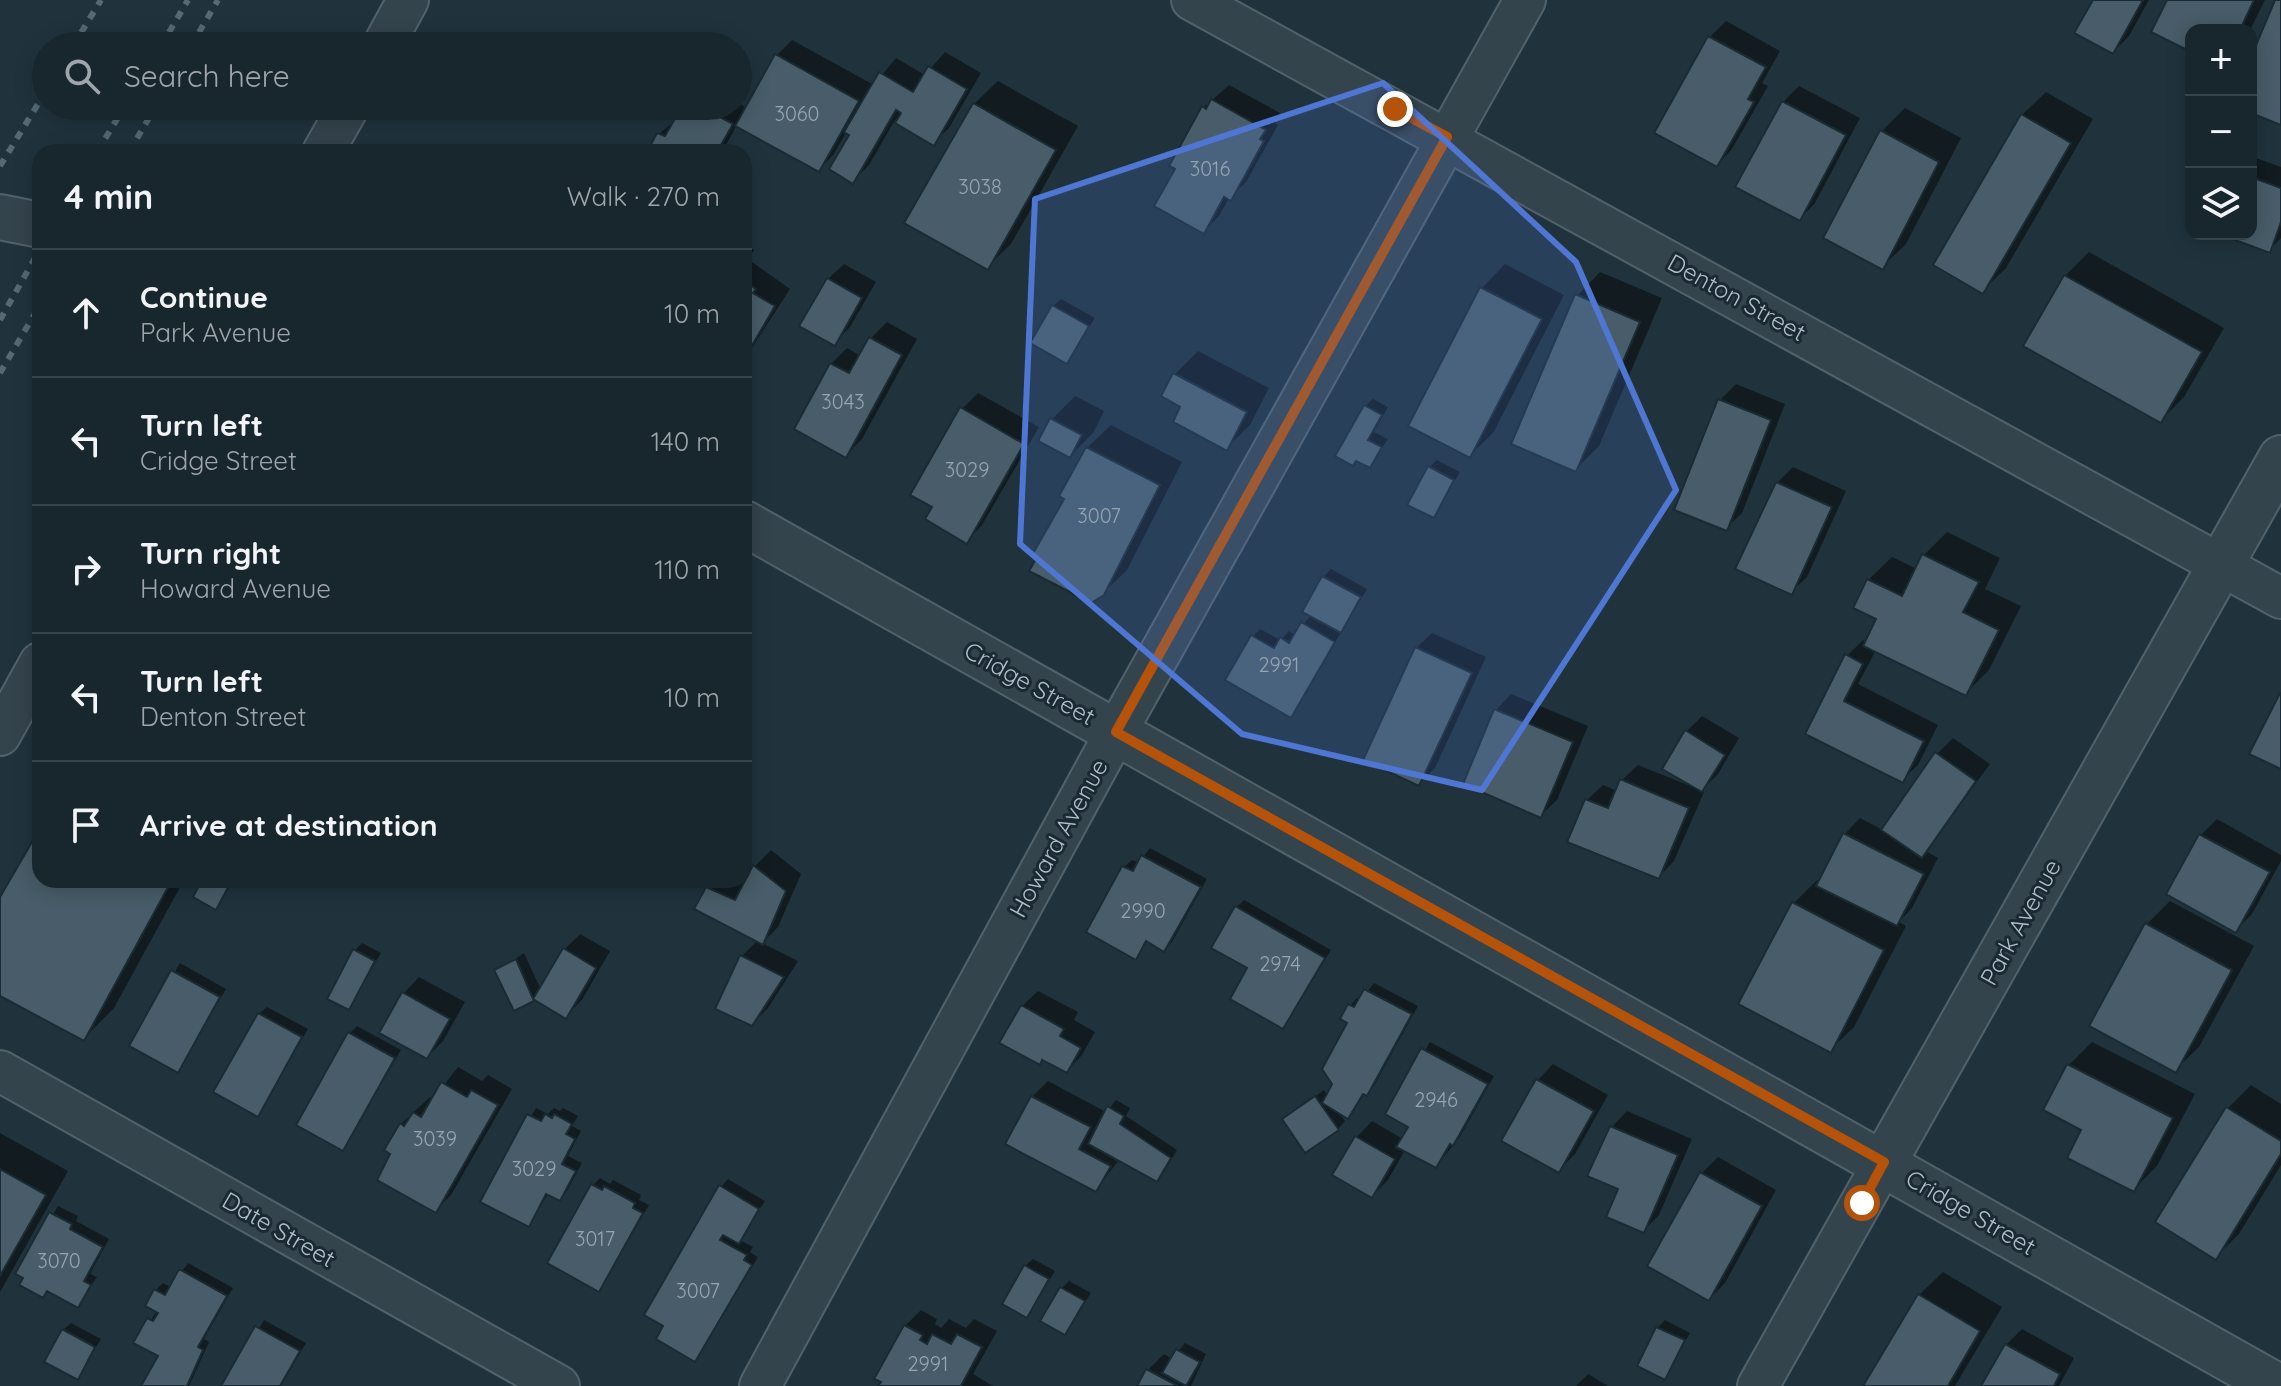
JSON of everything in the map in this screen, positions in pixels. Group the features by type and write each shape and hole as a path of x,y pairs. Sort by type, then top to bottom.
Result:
{"street":[{"path":"391,32 408,0"},
{"name":"Denton Street","path":"1192,0 1447,137 2281,598"},
{"name":"Howard Avenue","path":"760,1386 1116,732 1525,0"},
{"path":"328,144 341,120"},
{"path":"0,217 32,223"},
{"name":"Park Avenue","path":"1758,1386 2281,458"},
{"name":"Cridge Street","path":"752,527 1884,1162 2277,1386"},
{"path":"0,735 32,677"},
{"name":"Date Street","path":"0,1071 559,1386"}],"highlighted area":[{"path":"1383,83 1576,262 1676,490 1482,790 1242,734 1020,544 1035,199"}],"building":[{"path":"2093,0 2143,0 2113,54 2074,33"},
{"path":"2167,0 2254,0 2243,24 2185,24 2185,49 2151,32"},
{"path":"2275,0 2281,0 2281,125 2257,115 2257,43"},
{"path":"1708,36 1766,67 1748,99 1754,102 1717,167 1654,133"},
{"path":"775,54 859,101 819,172 735,126 738,120 752,120 752,95"},
{"path":"928,66 967,89 934,146 895,123 901,113 896,110 853,184 829,169 849,135 844,132 879,72 913,92"},
{"path":"1211,99 1266,130 1260,139 1264,141 1231,201 1224,197 1204,234 1154,206 1175,169 1169,166 1202,106 1206,109"},
{"path":"1782,101 1846,135 1800,221 1735,187"},
{"path":"973,103 1056,150 988,270 904,223"},
{"path":"2021,114 2071,143 1983,294 1933,265"},
{"path":"674,120 726,120 733,124 722,144 651,144 657,133 665,136"},
{"path":"1880,130 1939,162 1883,270 1823,238"},
{"path":"2257,179 2281,188 2281,222 2270,253 2235,240 2257,240"},
{"path":"2064,275 2202,352 2161,423 2023,346"},
{"path":"827,278 862,298 835,346 799,326"},
{"path":"752,286 756,289 753,293 775,306 752,346"},
{"path":"1480,287 1542,319 1470,458 1408,426"},
{"path":"1575,294 1640,322 1576,472 1511,444"},
{"path":"1052,305 1089,326 1067,364 1030,343"},
{"path":"869,337 902,355 846,458 794,429 830,363 849,373"},
{"path":"1173,373 1247,412 1227,451 1173,422 1180,407 1161,396"},
{"path":"1718,399 1771,420 1727,531 1674,510"},
{"path":"1364,405 1382,415 1368,440 1382,447 1370,468 1356,461 1353,466 1335,456"},
{"path":"960,407 1024,444 967,544 925,519 932,507 910,495"},
{"path":"1050,418 1082,435 1070,458 1038,441"},
{"path":"1086,447 1160,485 1104,595 1091,603 1029,571 1036,559 1031,557 1064,499 1059,496"},
{"path":"1428,466 1454,480 1434,518 1407,505"},
{"path":"1776,482 1832,507 1792,595 1735,569"},
{"path":"1922,554 1979,582 1963,612 1999,630 1966,696 1863,646 1876,619 1853,608 1867,579 1902,596"},
{"path":"1322,576 1361,597 1341,633 1302,612"},
{"path":"1301,622 1335,642 1291,718 1225,680 1251,635 1274,648 1280,637 1289,643"},
{"path":"1415,647 1472,673 1419,786 1363,760"},
{"path":"1845,654 1863,664 1844,701 1924,741 1903,783 1805,734"},
{"path":"2281,693 2281,769 2249,754"},
{"path":"1494,709 1573,742 1541,818 1463,784"},
{"path":"1685,730 1725,755 1702,792 1662,769"},
{"path":"1935,752 1976,781 1922,858 1881,830"},
{"path":"1620,779 1689,808 1659,879 1567,842 1585,799 1608,808"},
{"path":"1843,833 1924,874 1897,926 1816,886"},
{"path":"2199,834 2270,872 2236,933 2166,894"},
{"path":"32,842 32,888 168,888 84,1041 0,996 0,897"},
{"path":"1141,855 1201,887 1164,952 1146,941 1136,960 1086,932 1122,866 1133,871"},
{"path":"752,867 786,891 763,945 694,909 705,888 735,900 741,888 752,888"},
{"path":"198,888 228,888 216,910 193,897"},
{"path":"1792,902 1884,950 1831,1053 1738,1004"},
{"path":"1235,906 1325,958 1283,1029 1230,999 1247,968 1211,948"},
{"path":"2145,923 2232,970 2176,1073 2089,1026"},
{"path":"563,948 596,968 566,1019 533,999"},
{"path":"353,949 375,961 349,1010 327,999"},
{"path":"740,955 784,977 752,1026 715,1009"},
{"path":"516,959 534,1001 514,1011 494,970"},
{"path":"171,970 220,997 178,1073 129,1046"},
{"path":"1364,989 1412,1014 1367,1096 1363,1094 1348,1119 1322,1103 1332,1084 1322,1069 1347,1023 1340,1019 1348,1004 1354,1007"},
{"path":"402,992 450,1019 427,1059 379,1033"},
{"path":"1021,1005 1064,1029 1060,1036 1081,1048 1067,1073 1042,1060 1040,1065 999,1043"},
{"path":"258,1013 302,1037 258,1117 213,1092"},
{"path":"348,1032 395,1058 343,1151 296,1125"},
{"path":"1421,1048 1488,1084 1453,1146 1450,1144 1436,1168 1396,1147 1408,1127 1385,1114"},
{"path":"2067,1064 2173,1118 2134,1192 2067,1158 2081,1130 2043,1110"},
{"path":"1536,1079 1594,1111 1559,1173 1501,1141"},
{"path":"441,1082 467,1097 471,1090 498,1105 436,1213 377,1180 390,1154 384,1150 400,1123 404,1126 413,1112 421,1117"},
{"path":"1031,1096 1091,1127 1079,1149 1111,1166 1096,1192 1005,1144"},
{"path":"1315,1096 1339,1130 1305,1153 1282,1119"},
{"path":"1107,1106 1124,1116 1120,1124 1171,1158 1157,1182 1088,1144"},
{"path":"2226,1107 2281,1141 2281,1154 2216,1260 2155,1222"},
{"path":"527,1114 541,1121 545,1114 552,1118 554,1114 572,1124 566,1134 575,1139 562,1164 576,1171 560,1201 546,1194 529,1227 480,1202"},
{"path":"1610,1126 1678,1155 1644,1233 1606,1217 1618,1189 1587,1176"},
{"path":"1355,1136 1395,1159 1372,1198 1332,1175"},
{"path":"0,1169 46,1195 0,1276"},
{"path":"1700,1172 1762,1206 1709,1301 1647,1266"},
{"path":"591,1184 602,1190 604,1186 635,1203 633,1208 643,1213 599,1292 547,1263"},
{"path":"719,1185 759,1209 739,1244 723,1235 720,1240 747,1255 744,1260 752,1265 695,1362 656,1339 663,1326 644,1315"},
{"path":"49,1212 72,1224 70,1229 103,1247 84,1281 91,1285 78,1308 47,1291 43,1298 19,1285 23,1278 15,1274"},
{"path":"1024,1265 1049,1279 1027,1318 1002,1304"},
{"path":"179,1269 227,1296 198,1347 203,1350 187,1386 141,1386 158,1356 133,1343 147,1318 153,1321 158,1313 145,1306 154,1289 165,1295"},
{"path":"1060,1287 1085,1301 1065,1335 1040,1321"},
{"path":"1918,1294 1980,1331 1948,1386 1863,1386"},
{"path":"904,1325 923,1335 920,1340 927,1344 932,1334 951,1344 957,1334 982,1347 961,1386 878,1386 881,1382 874,1379"},
{"path":"255,1326 300,1351 280,1386 221,1386"},
{"path":"1656,1327 1685,1340 1665,1380 1637,1366"},
{"path":"62,1329 95,1347 78,1380 44,1362"},
{"path":"2005,1344 2060,1374 2054,1386 1981,1386"},
{"path":"1176,1349 1200,1362 1186,1386 1162,1373"},
{"path":"1146,1369 1178,1386 1137,1386"}],"railway":[{"path":"82,32 101,0"},
{"path":"169,32 188,0"},
{"path":"199,32 218,0"},
{"path":"0,166 32,114"},
{"path":"102,144 116,120"},
{"path":"134,144 148,120"},
{"path":"0,320 32,263"},
{"path":"0,373 32,319"}],"route":[{"path":"1395,109 1447,137 1116,732 1884,1162 1862,1203"}]}
